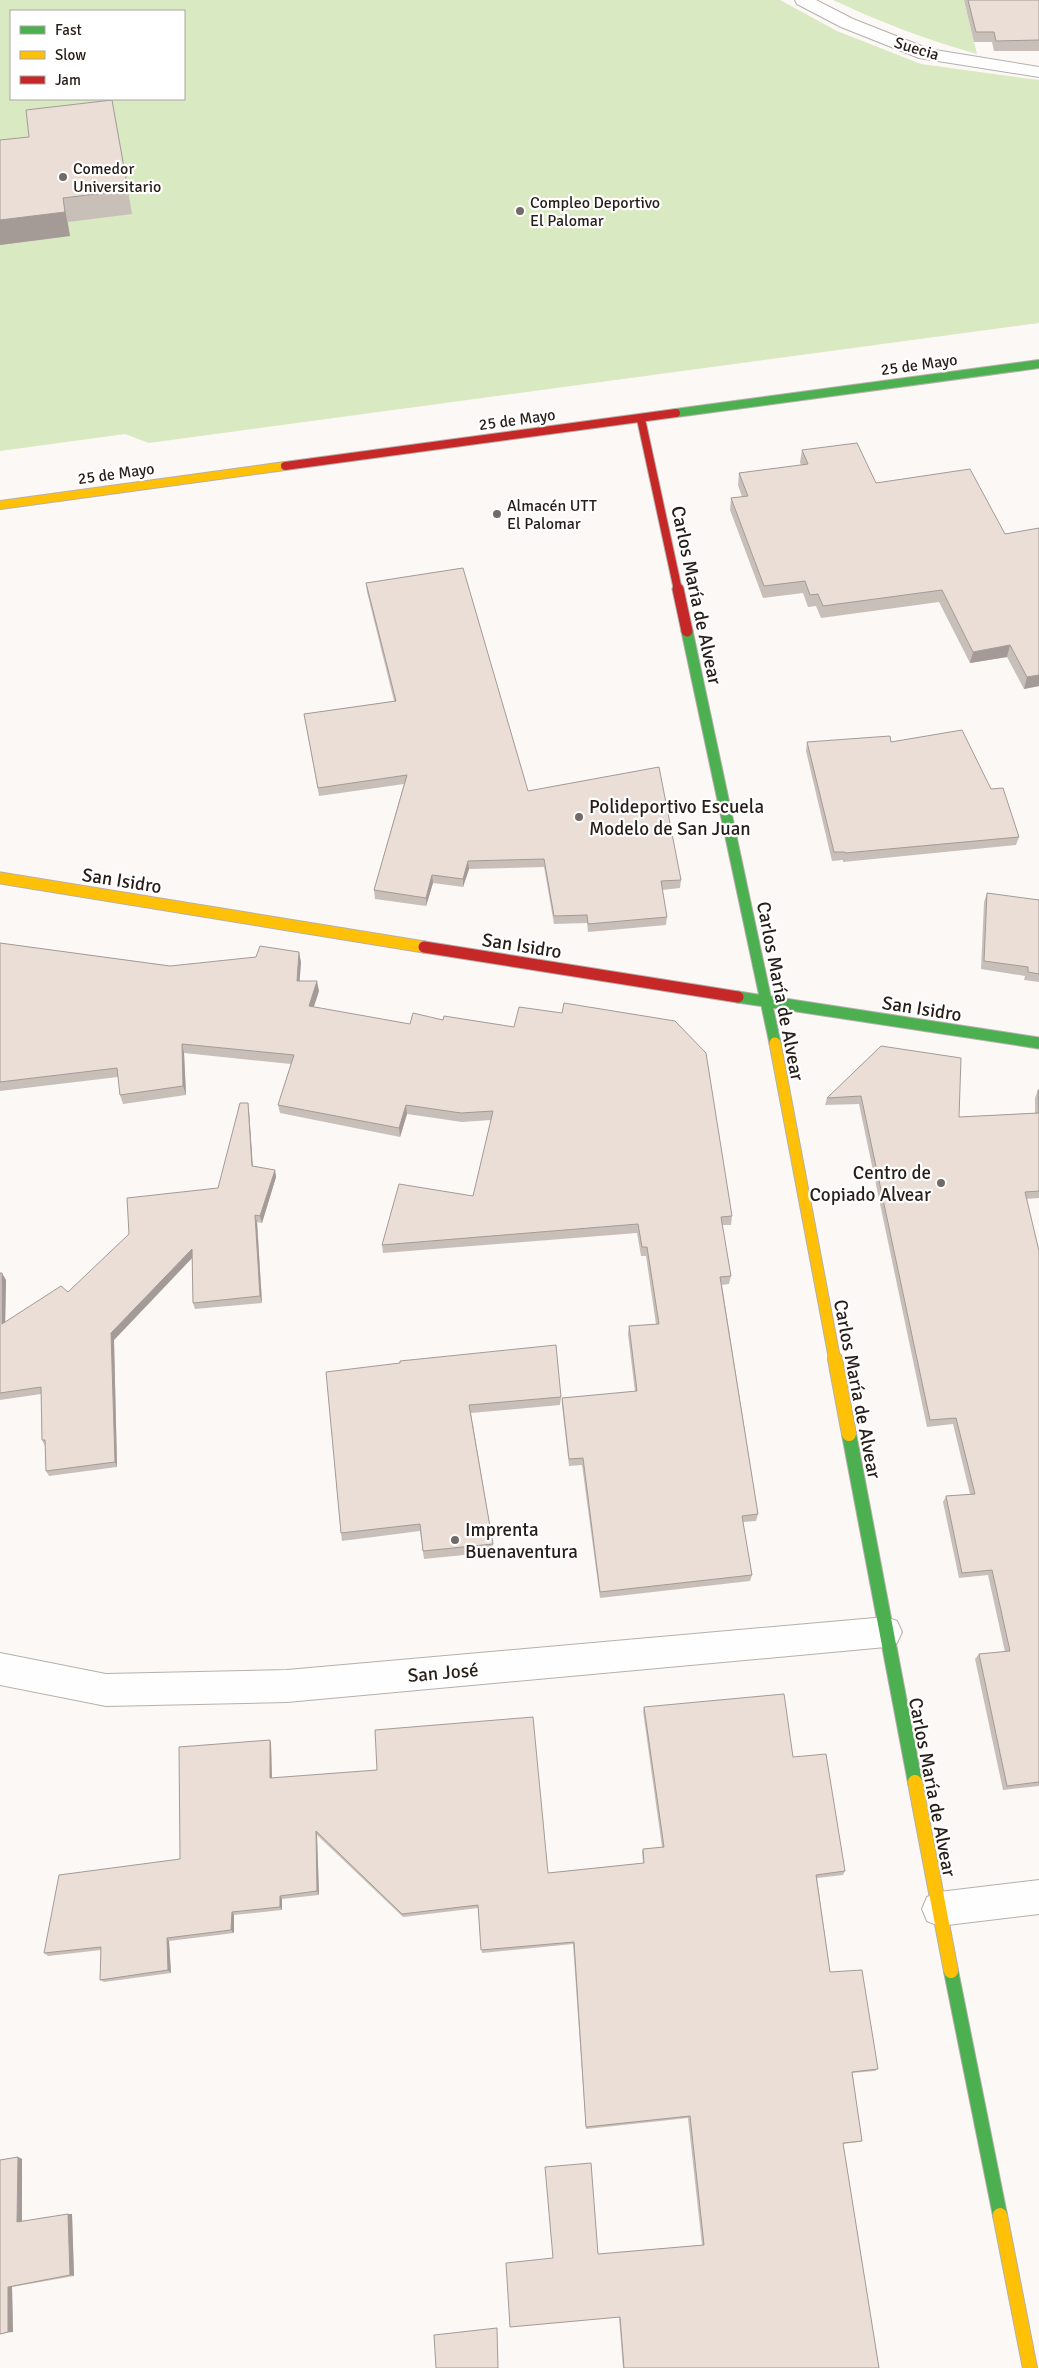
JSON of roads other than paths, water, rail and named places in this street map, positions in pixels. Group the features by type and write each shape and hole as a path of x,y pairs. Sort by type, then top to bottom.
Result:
{"street":[{"name":"Suecia","path":"804,0 847,23 926,54 1039,72"},
{"name":"25 de Mayo","path":"0,505 1039,364"},
{"name":"Carlos María de Alvear","path":"641,418 767,1002 939,1909 1030,2368"},
{"name":"San Isidro","path":"0,878 767,1002 1039,1043"},
{"name":"San José","path":"0,1669 106,1690 287,1686 886,1632"},
{"path":"939,1909 1039,1897"}],"place":[{"name":"Comedor Universitario","path":"63,177"},
{"name":"Compleo Deportivo El Palomar","path":"520,211"},
{"name":"Almacén UTT El Palomar","path":"497,514"},
{"name":"Polideportivo Escuela Modelo de San Juan","path":"579,817"},
{"name":"Centro de Copiado Alvear","path":"941,1183"},
{"name":"Imprenta Buenaventura","path":"455,1540"}]}
